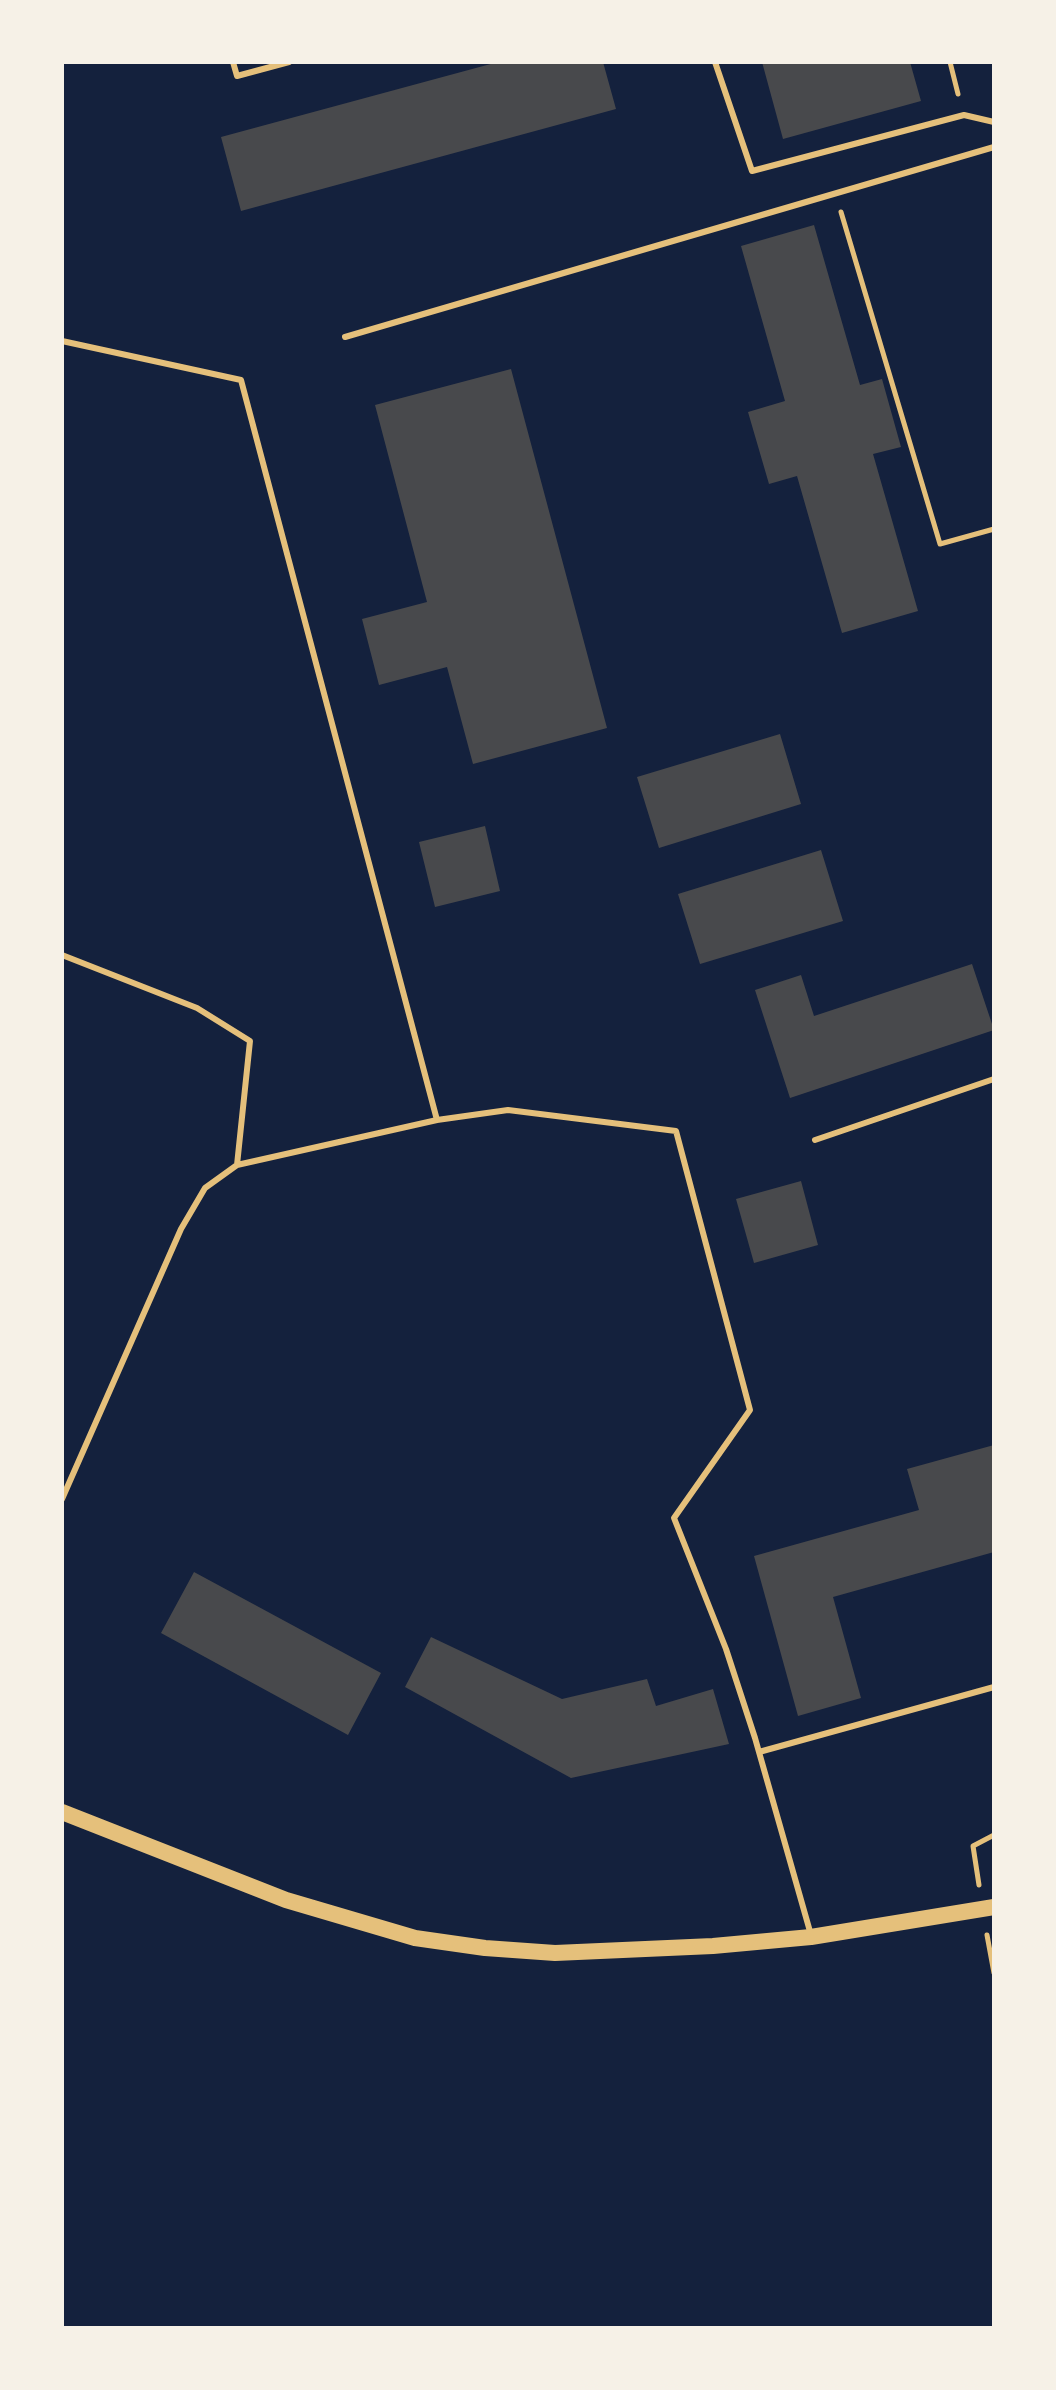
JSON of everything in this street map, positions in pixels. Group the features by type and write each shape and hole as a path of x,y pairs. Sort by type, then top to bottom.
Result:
{"main road":[{"path":"62,1812 286,1900 415,1938 485,1948 555,1953 713,1946 811,1937 994,1907"}],"lane":[{"path":"233,62 237,76 289,62"},
{"path":"715,62 752,171 964,115 994,122"},
{"path":"345,337 994,147"},
{"path":"62,341 241,380 437,1120"},
{"path":"62,955 197,1008 250,1041 237,1165"},
{"path":"815,1140 994,1079"},
{"path":"62,1499 181,1229 205,1188 237,1165 437,1120 508,1110 676,1131 750,1410 674,1518 726,1649 759,1752 811,1937"},
{"path":"759,1752 994,1687"}],"path":[{"path":"950,62 964,115"},
{"path":"835,195 940,544 994,529"}],"building":[{"path":"498,62 603,62 616,109 241,211 221,137"},
{"path":"762,62 910,62 921,101 783,139"},
{"path":"814,225 860,385 882,379 901,447 873,454 918,611 842,633 797,476 769,484 748,412 785,401 741,246"},
{"path":"511,369 607,728 473,764 447,667 379,685 362,619 427,602 375,405"},
{"path":"780,734 801,804 659,848 637,777"},
{"path":"485,826 500,891 435,907 419,842"},
{"path":"821,850 843,921 700,964 678,894"},
{"path":"972,964 994,1030 790,1098 755,990 801,975 814,1016"},
{"path":"801,1181 818,1245 754,1263 736,1199"},
{"path":"994,1445 994,1552 833,1597 861,1698 798,1716 754,1556 919,1510 907,1469"},
{"path":"194,1572 381,1673 348,1735 161,1633"},
{"path":"431,1637 562,1699 647,1679 656,1706 713,1689 729,1744 571,1778 405,1687"}]}
